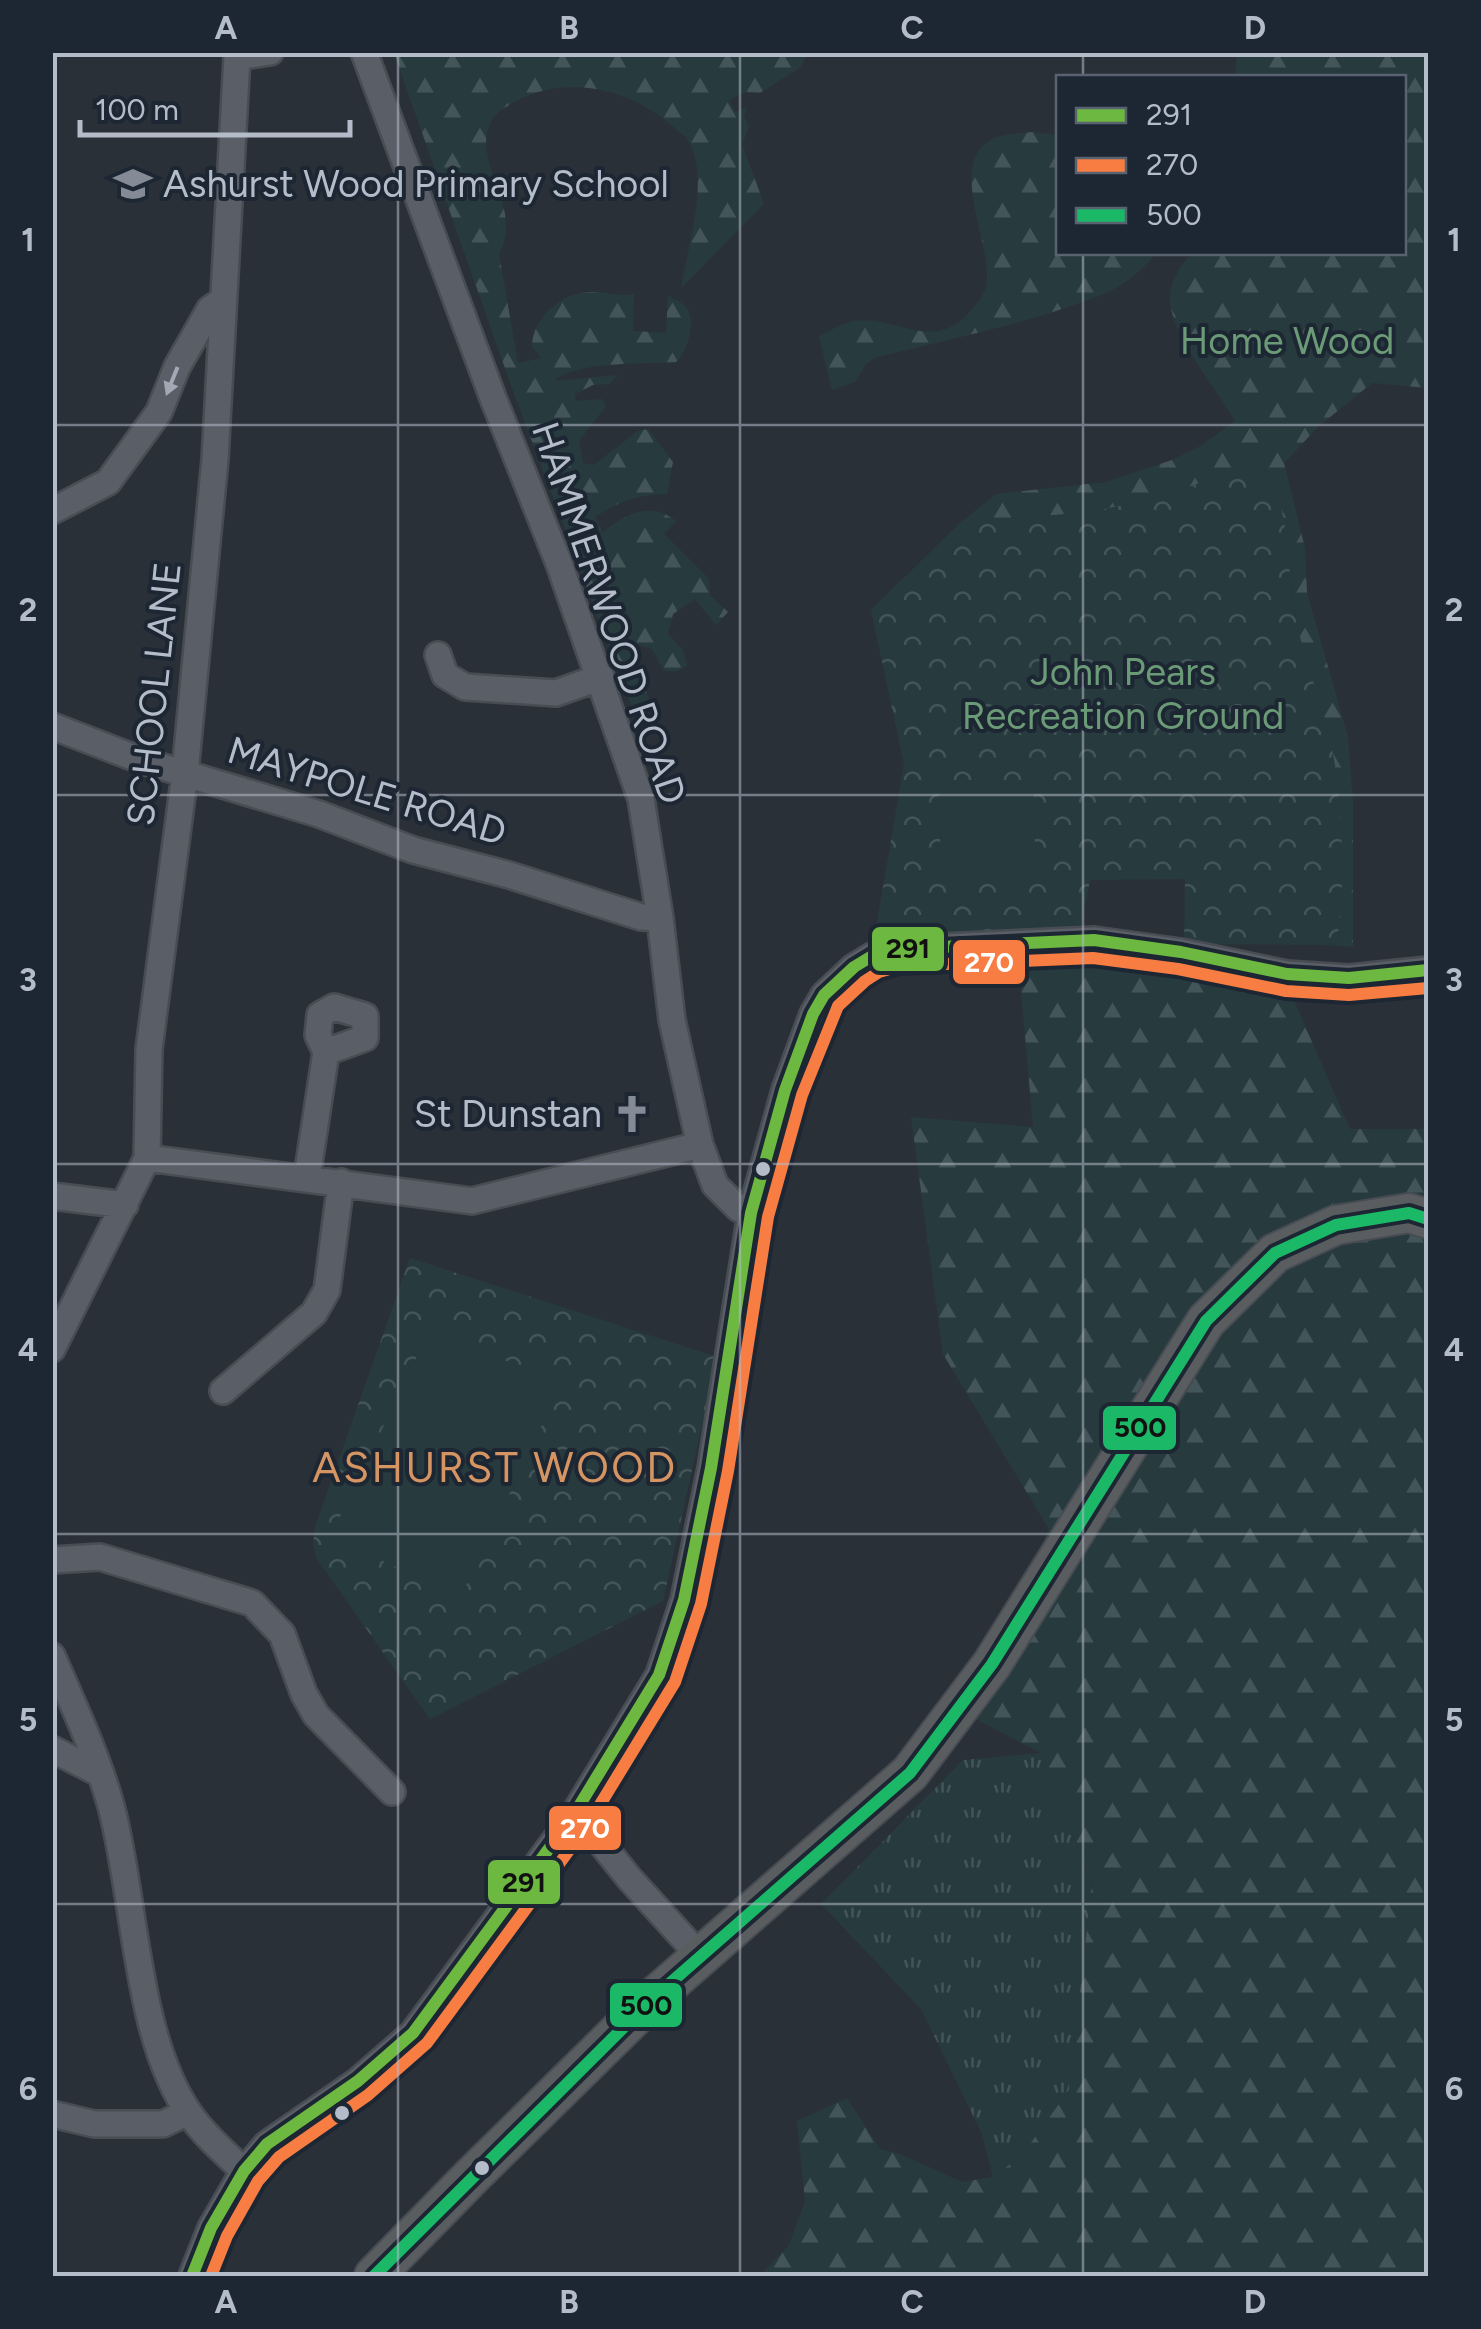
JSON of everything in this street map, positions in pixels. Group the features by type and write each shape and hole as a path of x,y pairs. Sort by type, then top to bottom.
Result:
{"highway":[{"path":"374,2276 700,1956 910,1772 992,1664 1206,1320 1275,1254 1336,1225 1409,1214 1428,1218"}],"street":[{"name":"SCHOOL LANE","path":"52,1349 146,1158 148,1050 186,773 215,458 237,57 270,52"},
{"name":"HAMMERWOOD ROAD","path":"364,52 601,678 641,799 672,1020 700,1145 715,1185 738,1208 751,1213"},
{"path":"52,512 108,482 159,412 177,367 210,309 223,300"},
{"path":"438,654 446,675 464,687 556,693 601,678"},
{"name":"MAYPOLE ROAD","path":"52,726 144,761 319,814 413,850 509,875 641,917 660,918"},
{"path":"192,2276 211,2228 244,2171 268,2144 358,2081 413,2033 590,1789 659,1675 684,1600 712,1468 751,1213 785,1090 824,995 854,967 872,956 898,949 1094,940 1180,952 1287,974 1350,978 1428,970"},
{"path":"307,1177 326,1052"},
{"path":"146,1158 472,1200 700,1145"},
{"path":"223,1391 314,1313 328,1290 341,1182"},
{"path":"52,1196 126,1205"},
{"path":"52,1560 100,1557 252,1604 282,1634 304,1694 316,1714 392,1792"},
{"path":"52,1656 101,1774 124,1864 145,1994 164,2059 188,2112 204,2134 244,2171"},
{"path":"52,1749 101,1774"},
{"path":"590,1789 598,1838 700,1956"},
{"path":"559,1834 598,1838"},
{"path":"52,2114 94,2124 163,2124 188,2112"}],"green space":[{"path":"394,53 807,53 801,67 760,93 746,92 729,100 735,112 747,107 744,116 749,127 742,144 764,204 681,288 696,212 697,172 687,139 670,124 615,93 553,88 533,93 501,110 486,138 506,219 499,254 518,363 542,358 532,347 537,326 560,301 581,293 634,294 633,331 666,333 668,296 684,305 690,318 687,343 676,362 593,367 555,381 618,375 610,384 593,385 575,394 575,401 602,399 606,406 579,441 583,463 594,465 638,431 648,429 673,462 667,494 629,500 595,517 603,532 639,512 657,512 676,521 664,534 709,579 710,595 728,612 716,625 695,599 673,614 668,634 683,650 687,665 678,671 664,671 652,649 629,646 649,699 636,718 512,388"},
{"name":"Home Wood","path":"1237,53 1428,53 1428,388 1372,383 1319,426 1284,463 1305,548 1307,593 1348,737 1353,804 1353,947 1328,945 1337,942 1339,929 1338,788 1300,638 1280,505 1266,470 1248,464 1169,495 1092,512 960,523 996,494 1106,482 1172,460 1199,447 1235,421 1185,342 1171,309 1173,282 1190,255 1406,255 1406,75 1235,75"},
{"path":"1008,134 1056,135 1056,255 1154,255 1132,277 1101,295 1018,322 877,357 866,364 855,382 832,390 819,336 841,325 869,320 937,331 951,327 977,304 986,287 987,269 974,205 973,165 980,149"},
{"name":"John Pears Recreation Ground","path":"1248,464 1268,474 1280,503 1297,624 1333,754 1342,858 1337,942 1184,944 1185,879 1090,880 1080,932 945,941 934,929 895,933 874,940 904,764 871,610 960,523 1092,512 1169,495"},
{"path":"1034,787 1035,874 941,875 939,788"},
{"path":"1018,956 1143,956 1288,987 1350,1129 1428,1129 1428,2276 760,2276 789,2245 805,2201 797,2121 847,2098 880,2149 962,2182 993,2177 1022,2155 1069,2090 1092,1884 1041,1753 966,1714 1049,1529 943,1354 911,1117 1033,1127"},
{"path":"410,1258 717,1357 663,1601 430,1719 317,1559 313,1544 315,1527"},
{"path":"432,1325 560,1387 460,1598 331,1536"},
{"path":"1041,1753 1092,1885 1069,2090 1022,2155 993,2177 982,2134 921,2009 821,1904 963,1760"}],"transit line":[{"name":"291","path":"192,2276 211,2228 244,2171 267,2144 358,2081 413,2033 573,1816 659,1675 684,1600 711,1468 751,1213 785,1090 824,995 854,967 872,956 897,949 1094,940 1181,952 1287,974 1349,978 1428,970"},
{"name":"270","path":"211,2276 227,2236 258,2181 279,2157 368,2095 427,2043 587,1826 675,1682 701,1604 728,1471 768,1217 802,1095 838,1006 865,981 900,966 1093,958 1178,969 1286,991 1349,995 1428,988"},
{"name":"500","path":"374,2276 652,1999 910,1773 992,1664 1206,1321 1275,1253 1336,1225 1409,1213 1428,1219"}],"place":[{"name":"Ashurst Wood Primary School","path":"133,184"},
{"name":"St Dunstan","path":"632,1114"}],"district":[{"name":"ASHURST WOOD","path":"495,1467"}]}
